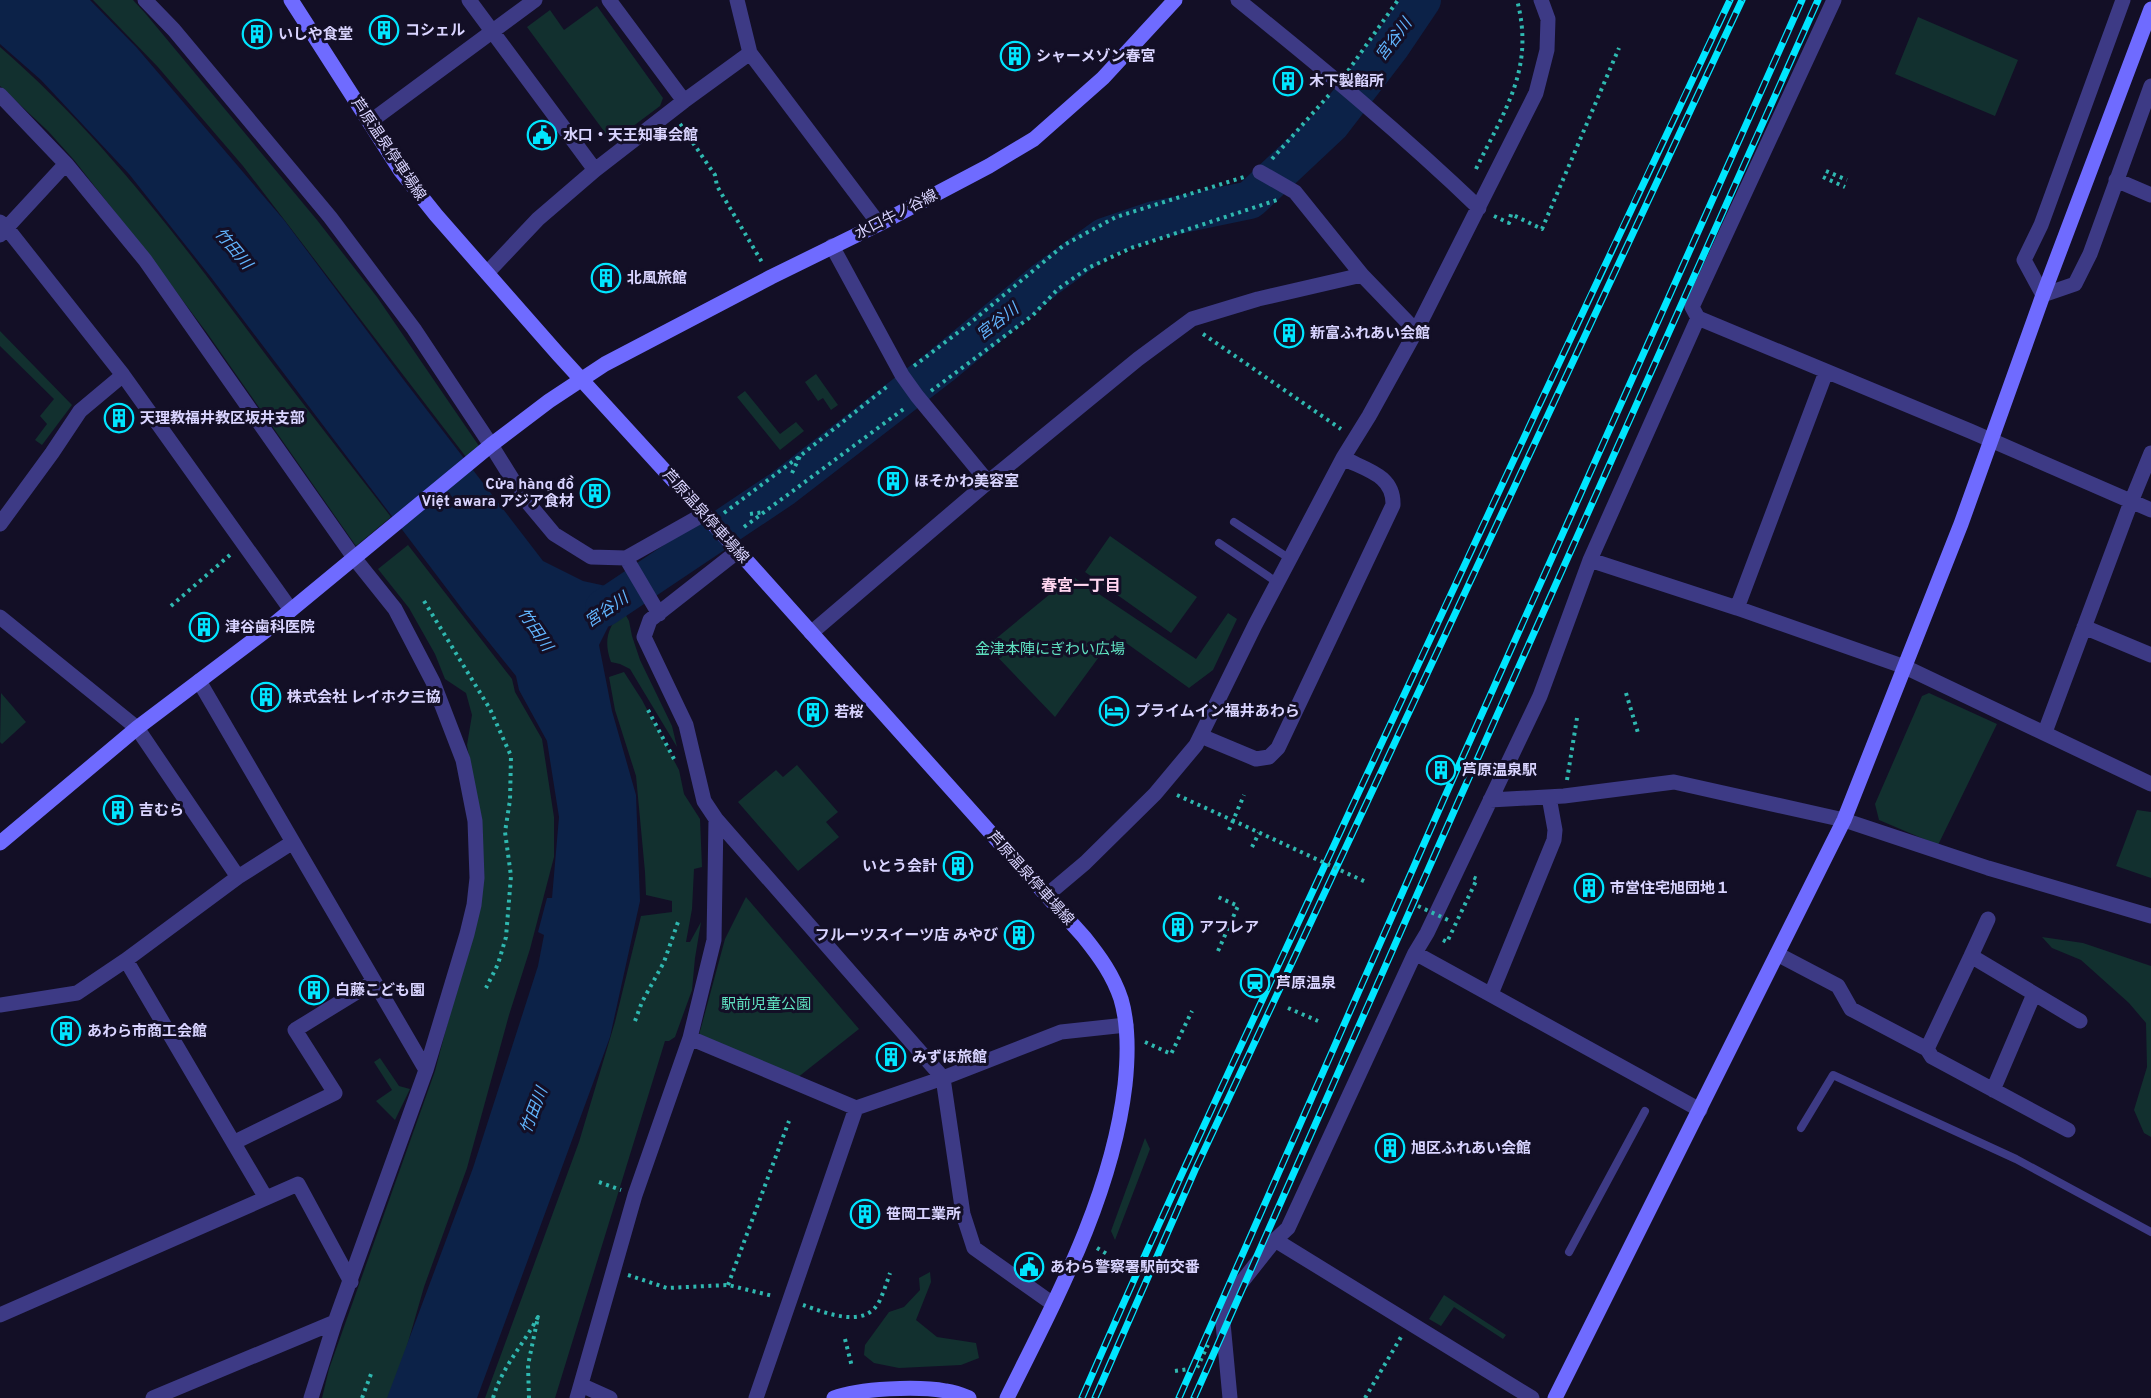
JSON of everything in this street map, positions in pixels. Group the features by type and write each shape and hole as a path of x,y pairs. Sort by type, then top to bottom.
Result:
{"main road":[{"name":"芦原温泉停車場線","path":"291,0 400,170 436,215 1047,895 1104,962 1119,995 1126,1025 1127,1062 1118,1133 1101,1189 1053,1304 1007,1398"},
{"name":"水口牛ノ谷線","path":"0,843 137,728 291,610 492,445 581,378 771,277 989,166 1034,139 1103,78 1175,0"},
{"path":"1555,1398 1844,820 1961,524 2043,295 2151,9"},
{"path":"834,1398 843,1394 869,1391 927,1390 947,1391 969,1398"}],"street":[{"path":"145,0 174,30 330,217 414,329 492,445 524,498 555,534 591,557 626,558 704,514"},
{"path":"469,0 595,170"},
{"path":"370,121 535,0"},
{"path":"609,0 684,101"},
{"path":"737,0 750,53 879,224"},
{"path":"1238,0 1340,82 1430,160 1479,208"},
{"path":"1047,895 1085,863 1155,794 1186,759 1201,735 1343,458 1416,330 1536,93 1547,50 1548,19 1541,0"},
{"path":"1834,0 1692,308 1698,318 2151,510"},
{"path":"2123,0 2041,225 2024,260 2043,295 2075,284 2090,254 2151,86"},
{"path":"487,273 538,219 595,170 750,53"},
{"path":"0,95 67,165 146,260 359,555 395,609 433,682 463,760 475,821 477,878 468,934 426,1070 335,1322 311,1398"},
{"path":"61,169 2,228 123,375 291,610"},
{"path":"1263,173 1290,195 1362,275 1416,330"},
{"path":"2116,180 2151,195"},
{"path":"832,246 902,375 988,482"},
{"path":"811,633 988,482 1138,359 1187,322 1258,299 1362,275"},
{"path":"1230,1398 1223,1323 1229,1298 1275,1240 1288,1228 1414,953 1427,933 1540,696 1590,560 1698,318"},
{"path":"1737,608 1826,372"},
{"path":"0,524 80,411 123,375"},
{"path":"2045,732 2151,453"},
{"path":"1201,735 1256,759 1269,757 1278,748 1393,504 1391,487 1384,479 1343,458"},
{"path":"733,546 650,620 644,637 686,726 704,801 716,819 943,1078 963,1214 974,1248 1053,1304"},
{"path":"626,558 659,614"},
{"path":"1590,560 1737,608 1905,667 2151,784"},
{"path":"0,617 137,728 238,877"},
{"path":"2084,627 2151,655"},
{"path":"199,681 426,1070"},
{"path":"1490,800 1564,796 1674,782 1844,820 1988,868 2151,916"},
{"path":"1491,994 1554,840 1555,830 1549,797"},
{"path":"610,1398 579,1391 635,1195 690,1038 714,940 716,819"},
{"path":"0,1005 77,993 126,960 238,877 293,842"},
{"path":"1927,1049 1988,919"},
{"path":"1414,953 1700,1110"},
{"path":"1777,954 1838,986 1851,1009 1927,1049 1932,1057 2068,1130"},
{"path":"1971,956 2080,1021"},
{"path":"126,960 266,1198"},
{"path":"235,1143 335,1093 295,1030 374,982"},
{"path":"1993,1090 2034,994"},
{"path":"690,1038 856,1108 943,1078 1061,1032 1126,1025"},
{"path":"756,1398 856,1108"},
{"path":"0,1315 298,1184 351,1282"},
{"path":"1275,1240 1532,1398"},
{"path":"153,1398 335,1322"}],"lane":[{"path":"1234,522 1290,559"},
{"path":"1219,543 1278,583"},
{"path":"1801,1128 1833,1075 2016,1159 2151,1232"},
{"path":"1569,1252 1645,1111"}],"path":[{"path":"722,514 969,324 1064,245 1116,217 1263,173 1340,82 1398,0"},
{"path":"1471,178 1516,87 1523,53 1523,22 1517,0"},
{"path":"1479,208 1509,223 1511,214 1542,229 1619,48"},
{"path":"671,111 716,175 717,186 771,277"},
{"path":"1826,171 1847,180"},
{"path":"1823,177 1845,187"},
{"path":"926,395 1033,315 1058,289 1088,268 1131,248 1290,195"},
{"path":"1187,322 1341,429"},
{"path":"744,527 910,404"},
{"path":"792,473 800,456"},
{"path":"750,514 765,512"},
{"path":"171,606 243,543"},
{"path":"424,601 490,709 511,756 510,800 505,832 512,876 506,937 498,964 486,988"},
{"path":"1626,693 1638,733"},
{"path":"1564,796 1577,718"},
{"path":"1177,795 1368,883"},
{"path":"1229,830 1244,795"},
{"path":"1252,847 1259,833"},
{"path":"1218,897 1238,906 1218,951"},
{"path":"1418,906 1448,920"},
{"path":"634,1021 664,962 678,922"},
{"path":"1288,1008 1318,1021"},
{"path":"1145,1042 1171,1054 1192,1011"},
{"path":"728,1285 789,1121"},
{"path":"1097,1248 1107,1254"},
{"path":"625,1274 667,1288 728,1285 837,1316 855,1317 871,1311 879,1302 890,1273"},
{"path":"493,1398 498,1380 512,1357 525,1342 538,1317 528,1365 529,1398"},
{"path":"1365,1398 1408,1323"},
{"path":"845,1340 852,1367"},
{"path":"362,1398 371,1374"}],"green space":[{"path":"93,0 133,0 317,220 377,297 479,446 466,457 243,166 157,66"},
{"path":"597,6 663,98 660,106 612,142 527,27 550,10 564,30"},
{"path":"1918,17 2018,60 1995,116 1895,74"},
{"path":"0,47 74,118 143,195 391,517 356,546 207,333 151,258 74,160 48,131 0,86"},
{"path":"0,331 72,405 42,445 35,440 47,424 40,416 54,399 0,346"},
{"path":"816,374 838,405 831,410 823,398 818,401 805,382"},
{"path":"745,391 780,434 796,422 804,431 780,450 737,397"},
{"path":"1110,536 1197,597 1171,633 1085,572"},
{"path":"408,545 512,679 515,692 542,739 554,817 554,857 467,1168 424,1287 392,1398 322,1398 329,1369 435,1071 479,903 483,837 467,745 472,715 466,693 445,679 435,654 409,608 378,569"},
{"name":"金津本陣にぎわい広場","path":"1072,576 1196,659 1228,613 1237,619 1213,670 1189,688 1115,635 1055,717 987,646"},
{"path":"623,610 629,621 640,660 672,726 677,747 630,669 611,662 607,647 608,634"},
{"path":"624,672 642,700 679,770 684,794 700,819 702,867 694,869 692,909 686,942 690,942 701,922 692,990 675,1037 665,1041 555,1398 485,1398 579,1142 615,1022 641,916 672,912 672,901 646,895 636,776 615,710 609,677"},
{"path":"1,693 26,722 2,744 0,742"},
{"path":"1929,693 1997,724 1938,845 1879,820 1875,804 1922,696"},
{"path":"797,765 838,812 826,822 839,837 798,871 738,802 776,770 783,777"},
{"path":"2137,810 2151,812 2151,878 2116,866"},
{"name":"駅前児童公園","path":"746,897 859,1029 797,1078 699,1035 725,939"},
{"path":"2042,937 2083,943 2151,966 2151,1137 2144,1133 2134,1110 2147,1067 2146,1023 2129,1003 2081,960 2052,948"},
{"path":"380,1058 399,1086 410,1089 395,1120 376,1101 392,1090 374,1062"},
{"path":"1145,1138 1150,1149 1115,1240 1111,1231"},
{"path":"930,1272 931,1282 916,1320 937,1337 976,1343 979,1358 961,1365 899,1368 874,1363 864,1355 865,1345 889,1312 904,1307 920,1290 919,1278"},
{"path":"1444,1295 1506,1335 1503,1339 1454,1307 1441,1326 1429,1319"}],"water":[{"name":"竹田川","path":"0,0 90,0 137,48 284,220 543,561 583,581 606,586 630,581 637,594 618,607 599,645 612,711 636,795 640,901 610,1037 477,1398 387,1398 473,1168 538,966 544,935 538,932 547,898 552,898 559,817 547,741 519,690 516,676 466,614 210,276 129,174 41,80 0,44"}],"waterway":[{"name":"宮谷川","path":"604,608 783,488 941,366 1045,280 1104,237 1154,220 1250,200 1331,124 1391,46 1422,0"}],"railway":[{"path":"1082,1398 1247,1032 1730,0"},
{"path":"1095,1398 1195,1170 1742,0"},
{"path":"1179,1398 1446,794 1802,0"},
{"path":"1194,1398 1818,0"}],"place":[{"name":"コシェル","path":"384,30"},
{"name":"いしや食堂","path":"257,34"},
{"name":"シャーメゾン春宮","path":"1015,56"},
{"name":"木下製餡所","path":"1288,81"},
{"name":"水口・天王知事会館","path":"542,135"},
{"name":"北風旅館","path":"606,278"},
{"name":"新富ふれあい会館","path":"1289,333"},
{"name":"天理教福井教区坂井支部","path":"119,418"},
{"name":"ほそかわ美容室","path":"893,481"},
{"name":"Cửa hàng đồ Việt awara アジア食材","path":"595,493"},
{"name":"津谷歯科医院","path":"204,627"},
{"name":"株式会社 レイホク三協","path":"266,697"},
{"name":"プライムイン福井あわら","path":"1114,711"},
{"name":"若桜","path":"813,712"},
{"name":"芦原温泉駅","path":"1441,770"},
{"name":"吉むら","path":"118,810"},
{"name":"いとう会計","path":"958,866"},
{"name":"市営住宅旭団地１","path":"1589,888"},
{"name":"アフレア","path":"1178,927"},
{"name":"フルーツスイーツ店 みやび","path":"1019,935"},
{"name":"芦原温泉","path":"1255,983"},
{"name":"白藤こども園","path":"314,990"},
{"name":"あわら市商工会館","path":"66,1031"},
{"name":"みずほ旅館","path":"891,1057"},
{"name":"旭区ふれあい会館","path":"1390,1148"},
{"name":"笹岡工業所","path":"865,1214"},
{"name":"あわら警察署駅前交番","path":"1029,1267"}],"district":[{"name":"春宮一丁目","path":"1081,585"}]}
